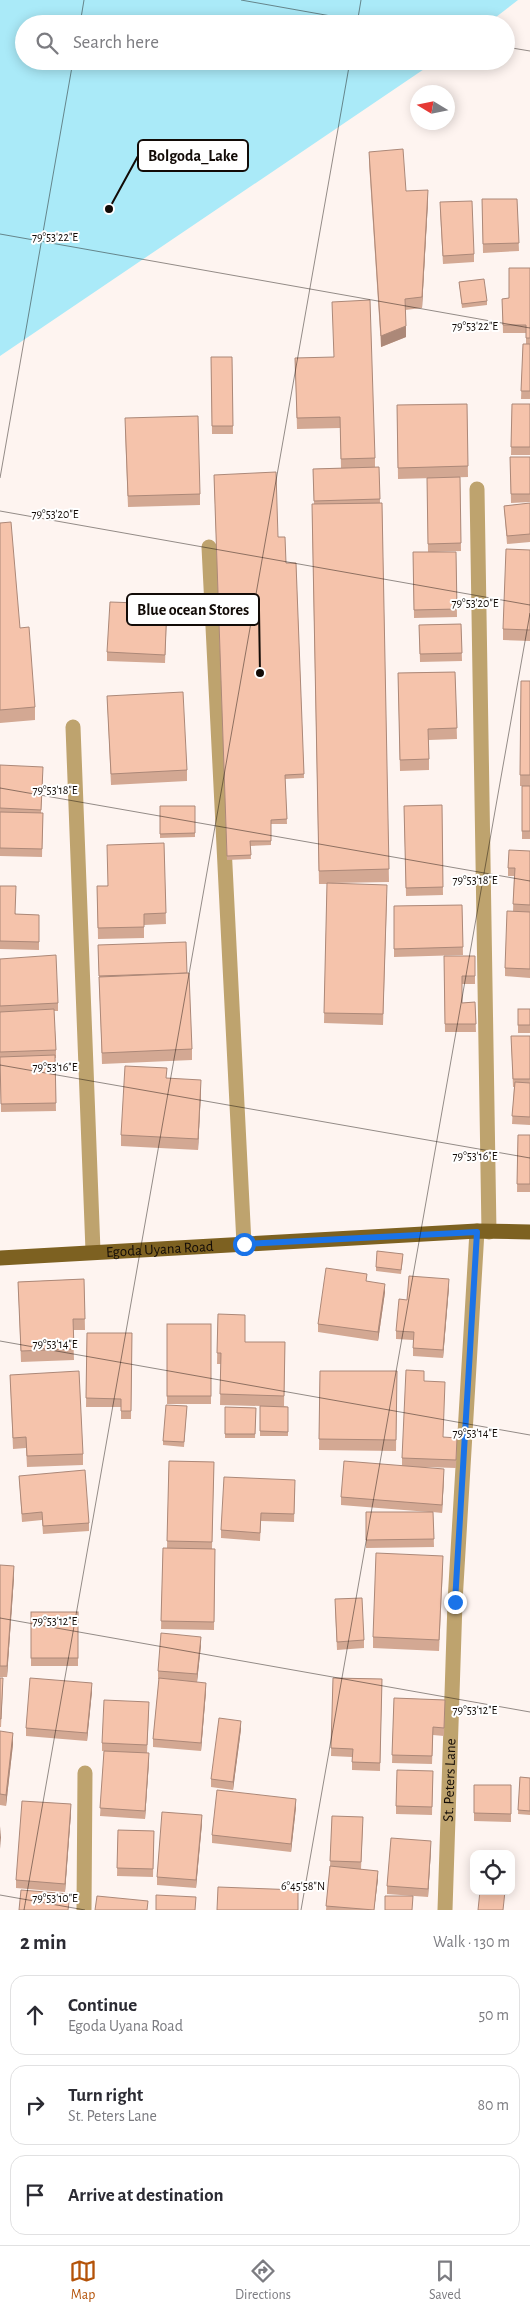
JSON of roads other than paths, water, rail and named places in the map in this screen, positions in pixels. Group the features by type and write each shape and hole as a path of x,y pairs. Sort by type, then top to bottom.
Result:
{"main road":[{"name":"Egoda Uyana Road","path":"0,1258 483,1232 530,1232"}],"street":[{"name":"St. Peters Lane","path":"445,1910 455,1602 483,1232 477,489"},
{"path":"209,547 244,1244"},
{"path":"73,727 94,1252"},
{"path":"84,1910 85,1773"}],"water":[{"path":"0,0 518,0 499,15 15,15 15,70 423,70 0,356"}],"place":[{"name":"Bolgoda_Lake","path":"109,209"},
{"name":"Blue ocean Stores","path":"260,673"}]}
